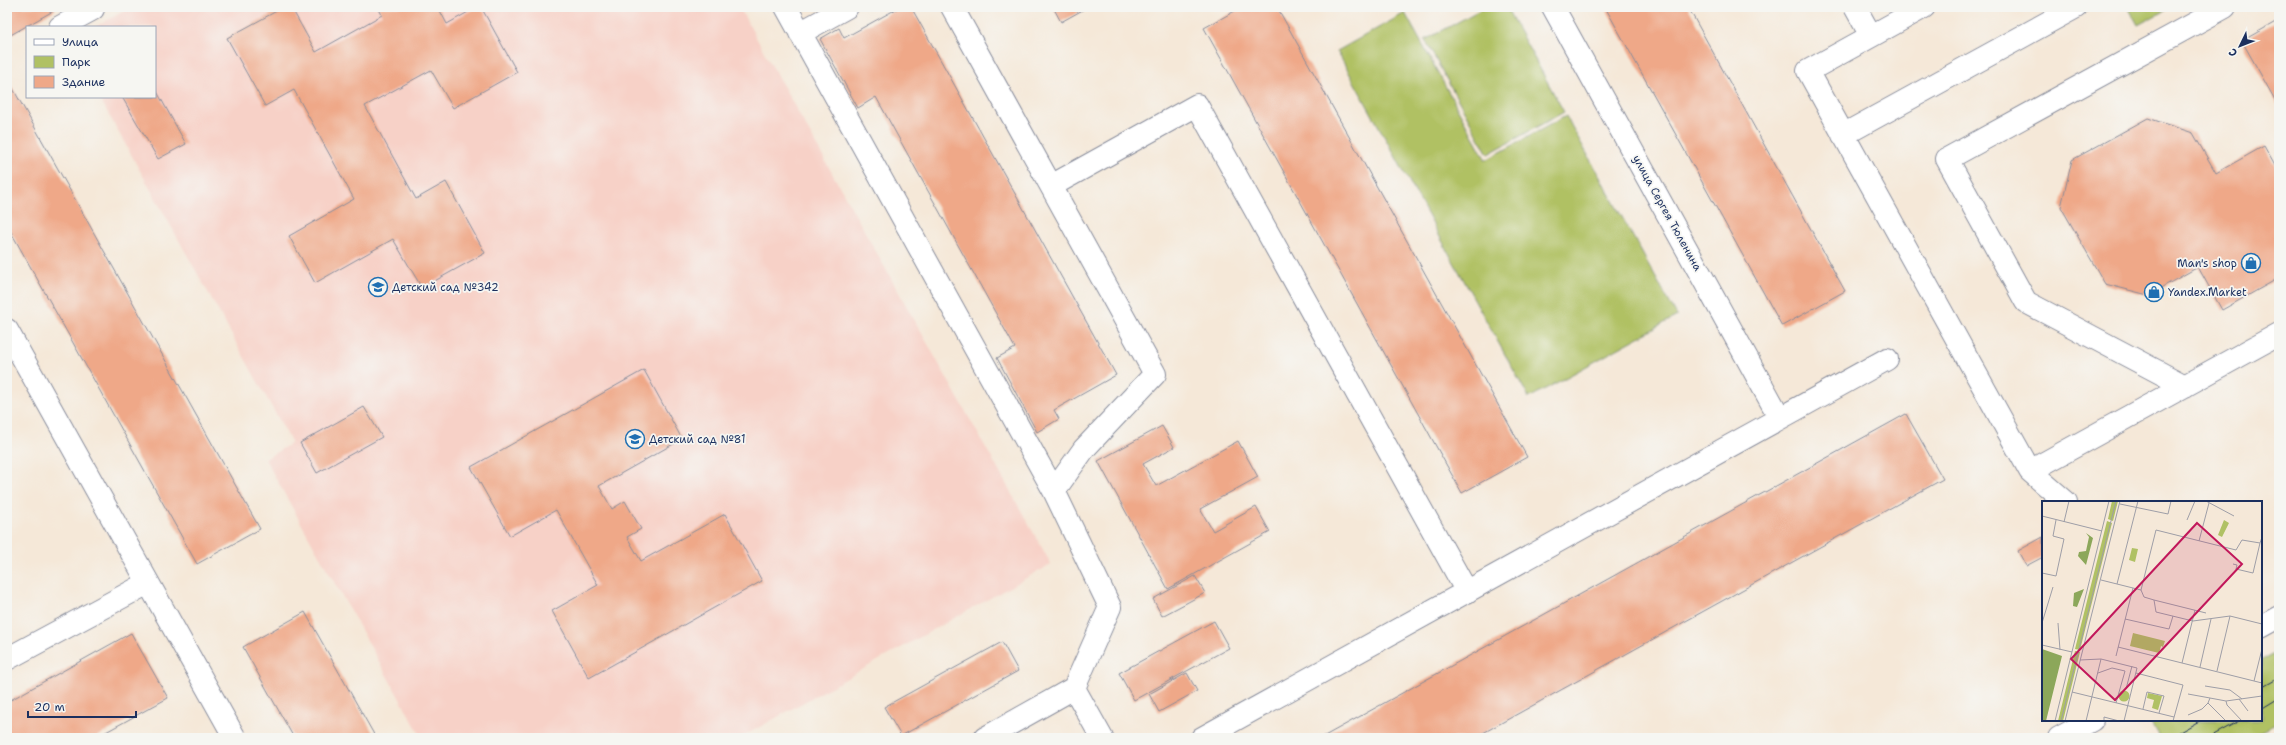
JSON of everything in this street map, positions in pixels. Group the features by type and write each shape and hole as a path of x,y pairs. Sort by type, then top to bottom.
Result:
{"street":[{"path":"62,26 93,9 92,7"},
{"path":"786,7 1054,491 1110,607 1074,688 985,738"},
{"path":"800,33 847,7"},
{"path":"952,7 1155,374 1084,449 1054,491"},
{"name":"улица Сергея Тюленина","path":"1552,7 1780,418"},
{"path":"1855,7 1871,36"},
{"path":"1924,7 1808,71 2030,471 2065,501"},
{"path":"1843,135 2076,7"},
{"path":"2185,386 2026,302 1947,159 2225,7"},
{"path":"1051,186 1197,105 1467,592"},
{"path":"7,330 235,738"},
{"path":"2030,471 2279,334"},
{"path":"1202,738 1887,359"},
{"path":"7,659 148,583"},
{"path":"2262,626 2279,617"},
{"path":"1074,688 1102,738"},
{"path":"2059,738 2090,721"}],"shaded area":[{"name":"Детский сад №81","path":"131,7 739,7 1051,564 740,738 422,738 265,459 292,443 100,98 156,98 156,26 97,26"}],"green space":[{"path":"1485,7 1506,7 1564,112 1488,154 1425,40"},
{"path":"2128,7 2171,7 2138,25"},
{"path":"1405,13 1486,160 1566,116 1677,316 1529,398 1337,51"},
{"path":"2279,650 2279,722 2250,738 2159,738 2150,722 2152,721 2262,721 2262,659"}],"building":[{"path":"7,7 54,7 55,10 7,37"},
{"path":"284,7 291,7 316,52 382,15 378,7 438,7 447,24 477,7 481,7 517,72 453,108 431,70 365,106 416,199 446,182 485,253 422,288 393,239 315,283 289,236 354,199 294,90 265,106 227,38"},
{"path":"900,7 911,7 1116,375 1054,410 1059,419 1037,432 997,358 1015,348 876,97 858,108 820,39 839,28 844,38"},
{"path":"1053,7 1088,7 1061,22"},
{"path":"1242,7 1277,7 1527,457 1462,493 1204,28"},
{"path":"1605,7 1688,7 1845,291 1782,326"},
{"path":"2279,20 2279,107 2242,41"},
{"path":"7,78 260,529 197,564 7,225"},
{"path":"156,90 186,144 158,159 123,98 156,98"},
{"path":"2148,118 2193,133 2216,173 2264,146 2279,173 2279,278 2222,310 2198,267 2148,295 2105,284 2061,207 2072,160"},
{"path":"644,370 682,439 599,486 612,509 625,501 641,529 627,537 641,561 725,514 762,581 589,678 552,611 598,585 556,510 510,536 471,467"},
{"path":"364,407 382,437 317,473 300,443"},
{"path":"1906,414 1943,479 1474,738 1321,738"},
{"path":"1162,426 1174,447 1143,464 1156,486 1238,441 1258,477 1200,509 1213,531 1256,507 1270,532 1168,589 1098,461"},
{"path":"2042,538 2042,558 2026,566 2018,551"},
{"path":"1195,576 1205,593 1162,616 1153,599"},
{"path":"305,612 376,738 294,738 243,647"},
{"path":"1214,621 1229,648 1134,700 1119,673"},
{"path":"131,633 168,698 95,738 7,738 7,702"},
{"path":"1002,642 1018,671 901,736 884,707"},
{"path":"1187,673 1197,691 1159,712 1149,694"}],"tram line":[{"path":"2262,686 2279,677"},
{"path":"2262,708 2279,698"},
{"path":"2169,738 2199,721"},
{"path":"2208,738 2239,721"}],"place":[{"name":"Man's shop","path":"2251,263"},
{"name":"Детский сад №342","path":"378,287"},
{"name":"Yandex.Market","path":"2154,292"},
{"name":"Детский сад №81","path":"635,439"}]}
